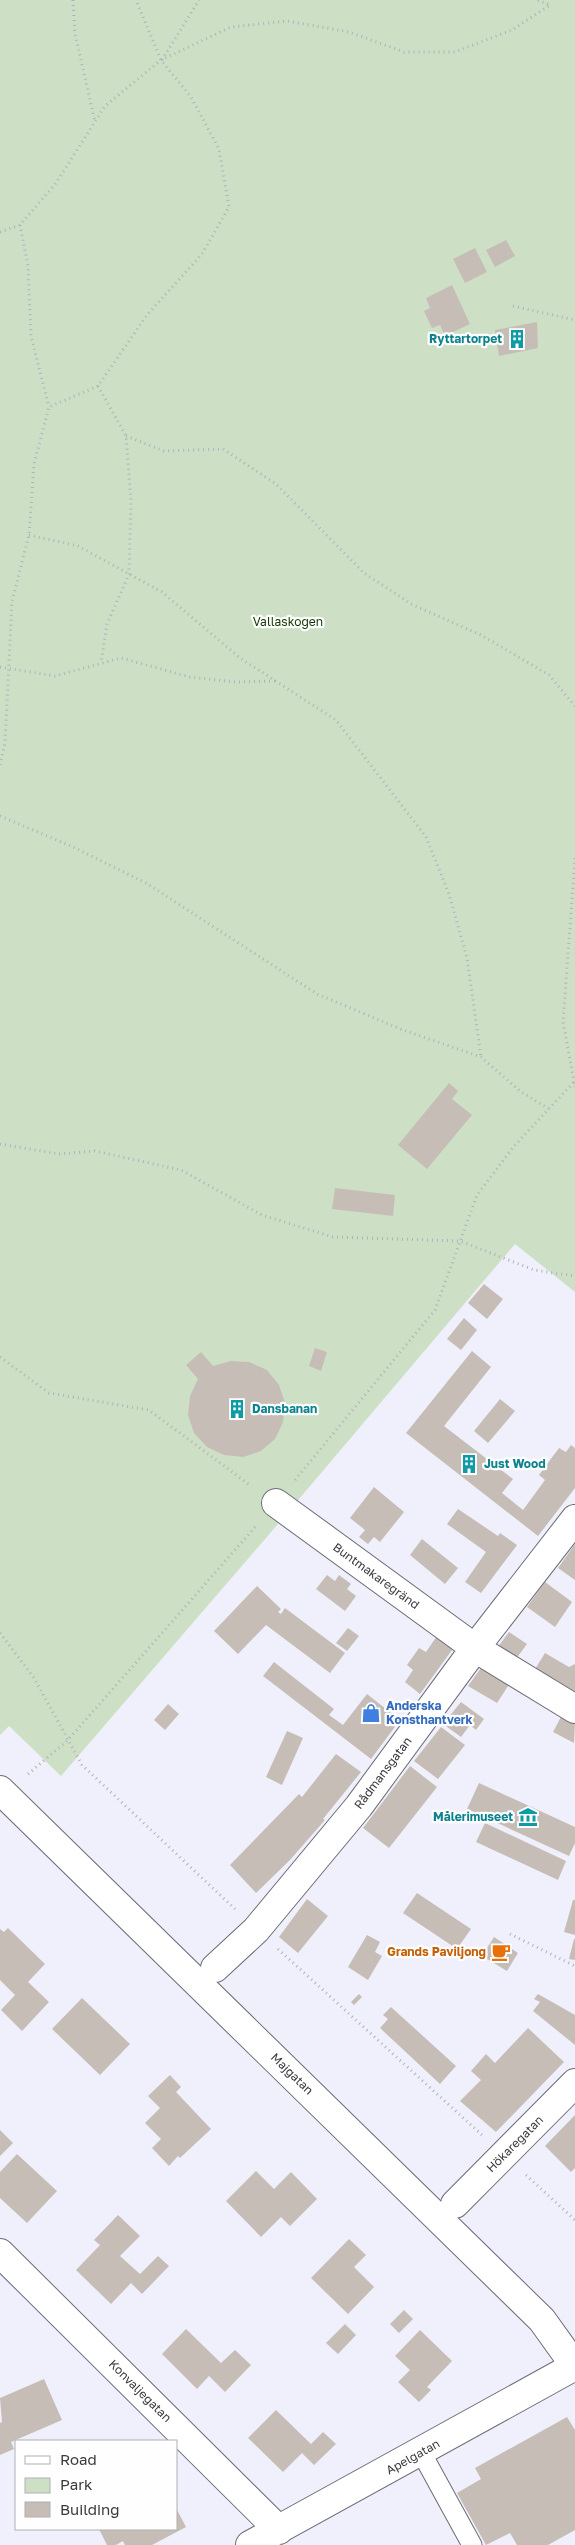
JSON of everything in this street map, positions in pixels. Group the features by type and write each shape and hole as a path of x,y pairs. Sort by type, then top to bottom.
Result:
{"street":[{"name":"Buntmakaregränd","path":"276,1503 475,1648 575,1709"},
{"name":"Rådmansgatan","path":"215,1968 256,1930 359,1806 475,1648 575,1519"},
{"name":"Majgatan","path":"11,1784 542,2320 575,2366"},
{"name":"Hökaregatan","path":"456,2204 575,2083"},
{"name":"Konvaljegatan","path":"0,2253 10,2277 279,2530"},
{"name":"Apelgatan","path":"250,2545 575,2366"}],"lane":[{"path":"421,2452 472,2545"}],"path":[{"path":"73,0 75,34 95,122"},
{"path":"49,407 98,386 147,315 202,254 229,207 218,149 191,97 161,60 136,0"},
{"path":"161,60 200,0"},
{"path":"0,232 20,225 56,183 105,106 161,60 231,27 288,21 349,32 404,52 455,52 512,30 550,5 537,0"},
{"path":"0,765 4,743 12,600 29,535 34,464 49,407 31,336 28,266 20,225"},
{"path":"513,306 575,320"},
{"path":"98,386 126,436 131,501 129,574 107,624 101,663"},
{"path":"126,436 164,451 223,449 276,484 364,573 411,604 480,635 548,675 575,706"},
{"path":"29,535 78,546 162,592 240,658 336,720 426,837 449,894 467,958 481,1057"},
{"path":"0,667 55,676 121,658 190,677 235,682 278,681"},
{"path":"0,816 73,847 146,882 317,994 404,1030 481,1057 521,1092 549,1109"},
{"path":"575,858 563,1022 575,1087"},
{"path":"11,1784 67,1741 276,1503 435,1310 477,1196 515,1145 574,1082"},
{"path":"0,1144 59,1154 95,1151 180,1170 262,1215 333,1237 460,1242 534,1270 575,1276"},
{"path":"0,1357 49,1393 149,1410 276,1503"},
{"path":"0,1633 34,1678 67,1741 82,1765 256,1930 575,2220"},
{"path":"510,1934 575,1966"}],"green space":[{"name":"Vallaskogen","path":"0,0 575,0 575,1292 515,1244 61,1776 9,1726 0,1735"}],"building":[{"path":"506,240 515,256 495,267 486,250"},
{"path":"475,248 487,272 465,283 453,259"},
{"path":"452,285 470,324 445,336 440,325 432,328 424,311 430,308 426,298"},
{"name":"Ryttartorpet","path":"537,322 538,348 499,356 495,330"},
{"path":"449,1083 458,1091 452,1099 472,1115 427,1169 398,1145"},
{"path":"335,1188 395,1195 393,1216 332,1209"},
{"path":"484,1284 503,1299 487,1319 468,1303"},
{"path":"464,1318 477,1330 461,1350 447,1339"},
{"path":"315,1348 327,1352 321,1371 309,1366"},
{"name":"Just Wood","path":"472,1351 491,1367 444,1426 513,1479 502,1493 523,1510 545,1480 539,1475 559,1448 566,1452 571,1445 575,1448 575,1488 538,1536 406,1433"},
{"name":"Dansbanan","path":"201,1352 213,1366 231,1361 249,1362 267,1370 279,1385 285,1403 283,1422 275,1439 261,1451 243,1457 224,1455 207,1447 194,1433 188,1415 190,1396 198,1379 186,1365"},
{"path":"500,1399 515,1411 488,1443 474,1431"},
{"path":"374,1487 404,1512 380,1542 374,1537 368,1544 359,1537 365,1530 350,1518"},
{"path":"458,1509 498,1536 500,1533 517,1545 481,1593 465,1582 486,1552 447,1524"},
{"path":"422,1539 458,1568 445,1584 410,1555"},
{"path":"575,1544 575,1580 558,1568"},
{"path":"327,1575 335,1581 339,1575 351,1584 347,1589 356,1596 345,1611 316,1589"},
{"path":"545,1582 572,1602 555,1627 527,1607"},
{"path":"257,1586 281,1609 278,1612 281,1614 285,1608 345,1653 330,1673 266,1625 238,1654 214,1631"},
{"path":"348,1628 359,1636 347,1651 336,1643"},
{"path":"509,1632 527,1644 513,1663 494,1652"},
{"path":"439,1633 455,1646 420,1694 405,1682 413,1670 407,1665 419,1648 426,1652"},
{"path":"545,1653 569,1667 575,1664 575,1700 532,1674"},
{"path":"274,1662 334,1709 329,1715 343,1725 367,1694 400,1720 371,1759 263,1676"},
{"path":"483,1665 510,1683 497,1703 468,1686"},
{"path":"461,1702 484,1719 476,1730 470,1725 461,1737 443,1724"},
{"path":"168,1704 179,1714 165,1730 154,1720"},
{"path":"562,1715 575,1722 574,1743 553,1732"},
{"path":"441,1727 465,1745 438,1779 414,1761"},
{"path":"287,1731 303,1738 282,1785 266,1777"},
{"path":"336,1754 361,1772 323,1819 325,1820 290,1860 256,1893 230,1865 299,1794 302,1797"},
{"path":"410,1766 437,1787 389,1848 363,1828"},
{"path":"479,1783 575,1827 575,1843 569,1856 467,1809"},
{"path":"485,1823 566,1861 558,1880 476,1842"},
{"path":"417,1893 471,1929 457,1949 403,1913"},
{"path":"307,1899 328,1916 298,1953 279,1937"},
{"path":"573,1900 575,1900 575,1935 564,1932"},
{"path":"8,1928 45,1964 28,1982 49,2002 22,2031 1,2010 15,1995 0,1980 0,1929 4,1932"},
{"path":"367,1935 380,1942 375,1952 382,1956 368,1980 348,1967"},
{"path":"494,1937 518,1953 507,1971 482,1956"},
{"path":"575,1939 575,1960 569,1959"},
{"path":"359,1994 362,1997 354,2005 351,2002"},
{"path":"538,1994 575,2015 575,2045 533,2011 540,2002 534,1999"},
{"path":"82,1998 130,2044 100,2075 52,2029"},
{"path":"391,2007 456,2066 440,2084 380,2028 388,2019 383,2015"},
{"path":"528,2028 564,2062 496,2132 460,2101 481,2080 471,2071 486,2054 495,2063"},
{"path":"170,2075 181,2087 176,2092 211,2129 180,2158 178,2156 169,2166 152,2148 161,2139 145,2123 160,2108 148,2096"},
{"path":"575,2115 575,2168 571,2172 545,2146"},
{"path":"0,2130 13,2143 0,2156"},
{"path":"17,2154 57,2191 27,2223 0,2198 0,2172"},
{"path":"256,2171 274,2189 291,2172 317,2199 290,2226 281,2217 261,2237 226,2201"},
{"path":"118,2215 140,2236 120,2256 140,2274 158,2256 169,2266 142,2294 131,2283 111,2304 76,2270 100,2245 94,2240"},
{"path":"349,2239 366,2255 354,2267 374,2287 348,2314 311,2278"},
{"path":"404,2310 413,2319 399,2333 390,2324"},
{"path":"345,2324 356,2335 338,2354 326,2343"},
{"path":"186,2329 221,2363 235,2350 251,2365 225,2392 209,2376 197,2389 162,2354"},
{"path":"420,2330 452,2361 427,2387 431,2390 419,2402 398,2382 410,2370 395,2356"},
{"path":"44,2379 62,2420 11,2442 14,2449 0,2455 0,2423 2,2422 0,2398"},
{"path":"276,2410 311,2444 323,2432 336,2444 314,2465 302,2453 283,2472 248,2438"},
{"path":"567,2417 575,2430 575,2530 548,2545 517,2545 510,2533 486,2545 457,2493 481,2479 475,2468"},
{"path":"178,2512 186,2527 152,2545 125,2545 123,2541 116,2545 107,2545 100,2530 178,2530"}],"place":[{"name":"Ryttartorpet","path":"517,339"},
{"name":"Dansbanan","path":"237,1409"},
{"name":"Just Wood","path":"469,1464"},
{"name":"Anderska Konsthantverk","path":"371,1713"},
{"name":"Målerimuseet","path":"528,1817"},
{"name":"Grands Paviljong","path":"501,1952"}]}
